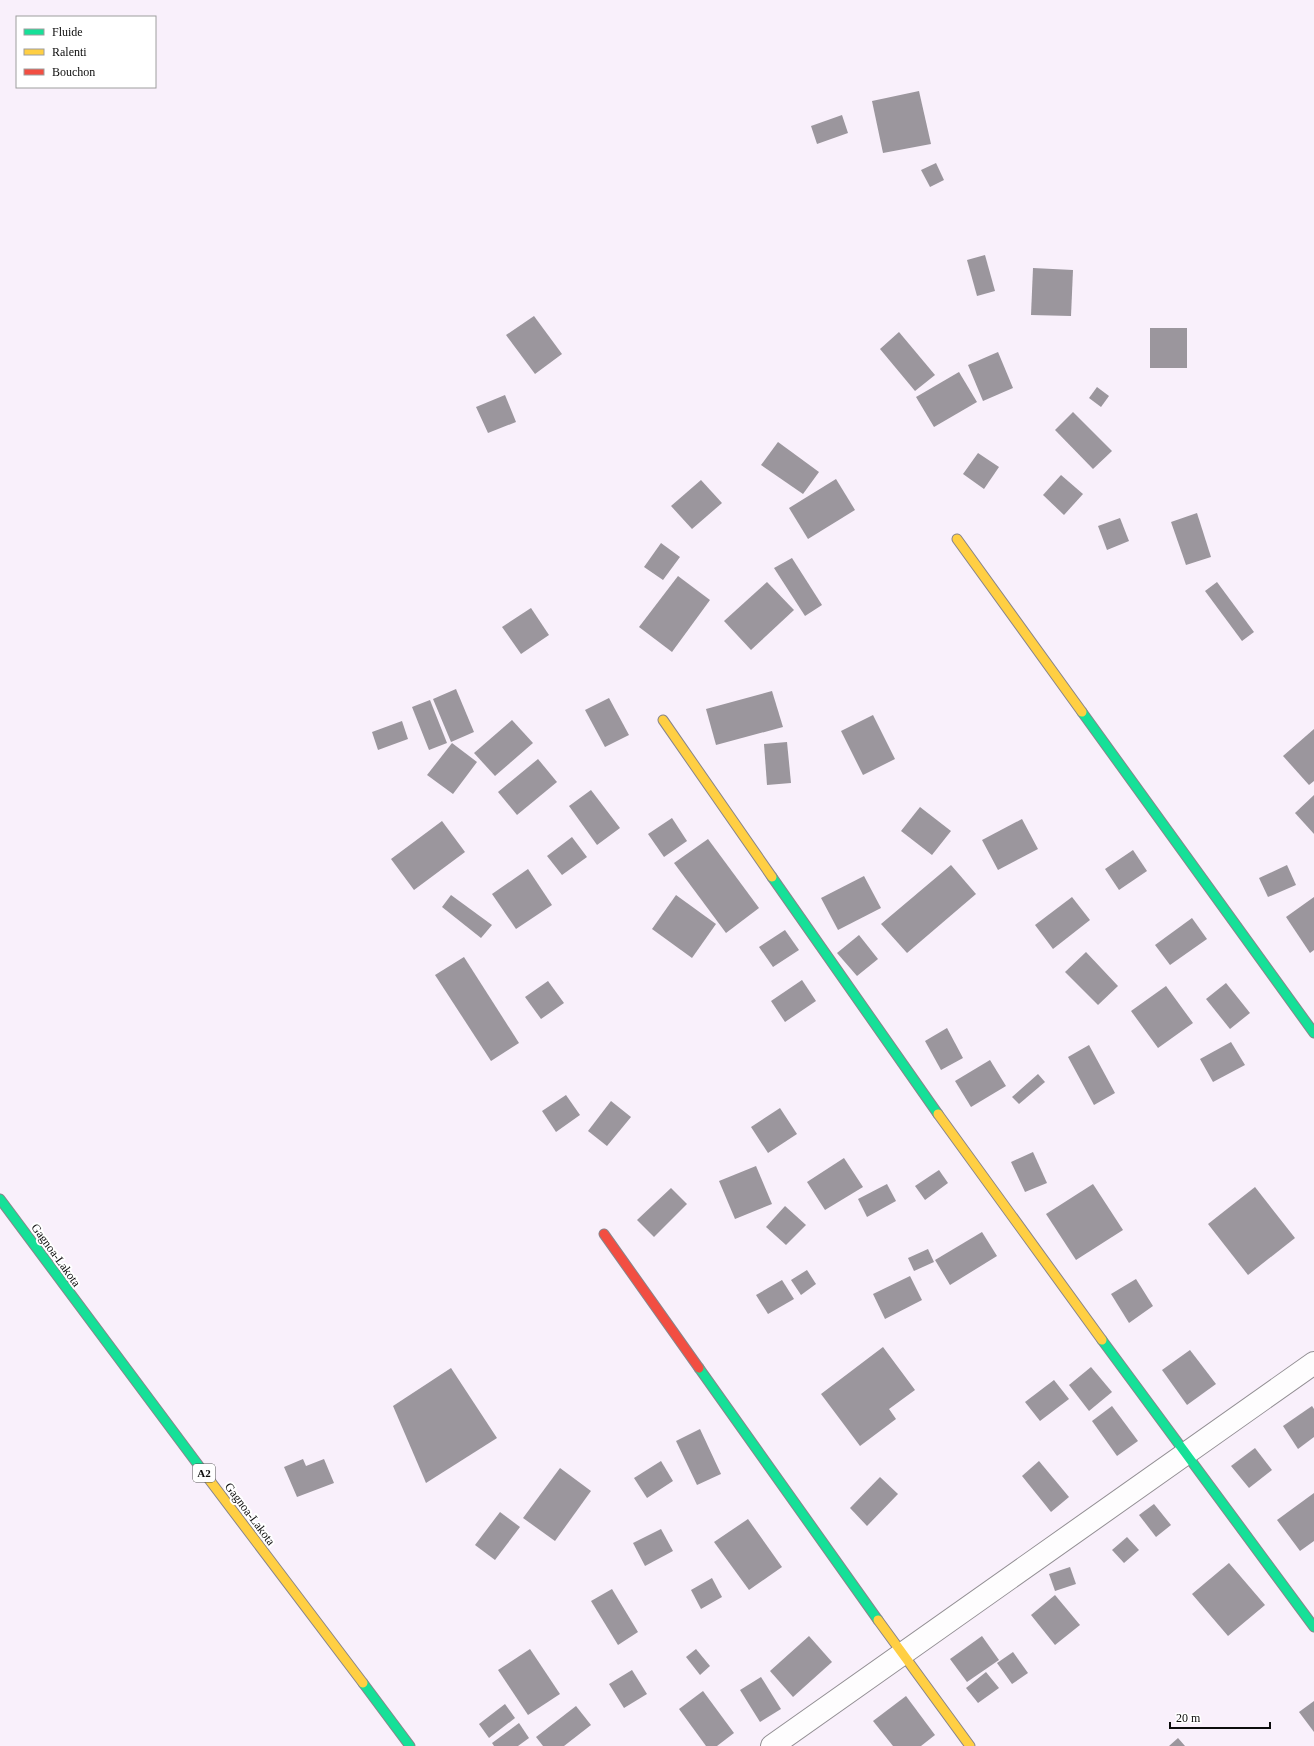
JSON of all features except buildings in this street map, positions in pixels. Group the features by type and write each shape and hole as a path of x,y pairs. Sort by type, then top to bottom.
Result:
{"street":[{"path":"957,539 1314,1033"},
{"path":"663,720 963,1150 1185,1454 1314,1627"},
{"name":"Gagnoa-Lakota","path":"0,1199 123,1366 410,1746"},
{"path":"604,1234 902,1654 970,1746"},
{"path":"772,1746 1314,1363"}],"traffic: fast":[{"path":"1082,712 1314,1033"},
{"path":"772,877 938,1114"},
{"path":"0,1199 205,1474"},
{"path":"1102,1340 1314,1627"},
{"path":"699,1368 878,1620"},
{"path":"363,1683 410,1746"}],"traffic: slow":[{"path":"957,539 1082,712"},
{"path":"663,720 772,877"},
{"path":"938,1114 1102,1340"},
{"path":"205,1474 363,1683"},
{"path":"878,1620 970,1746"}],"traffic: jam":[{"path":"604,1234 699,1368"}]}
